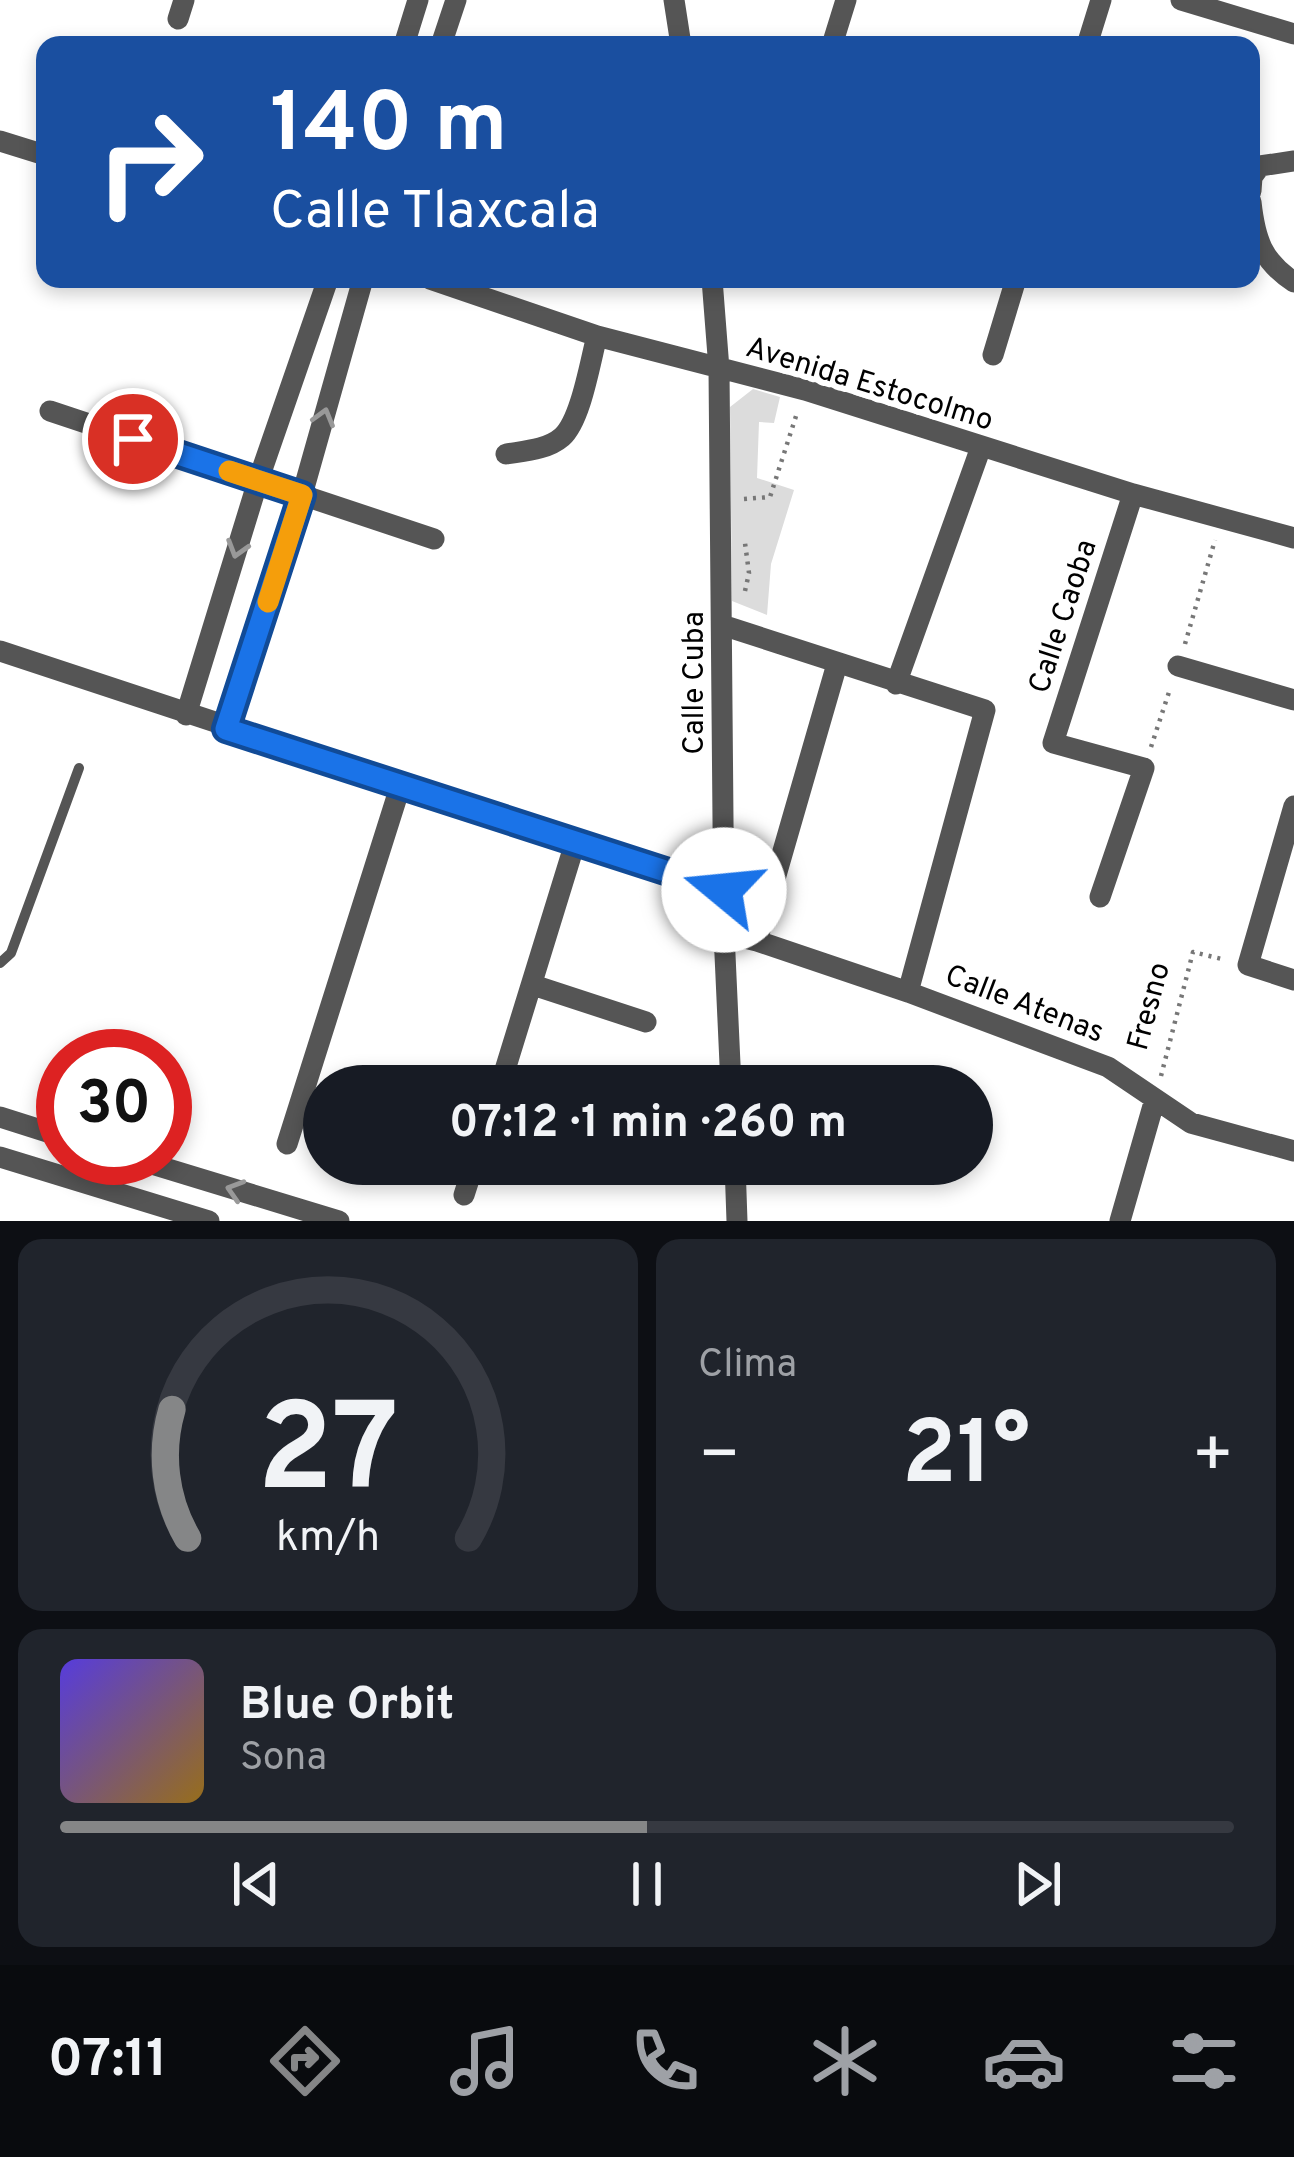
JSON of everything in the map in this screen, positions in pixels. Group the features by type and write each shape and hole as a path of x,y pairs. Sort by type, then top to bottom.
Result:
{"street":[{"path":"407,36 418,0"},
{"path":"444,36 456,0"},
{"path":"674,0 680,36"},
{"path":"835,36 846,0"},
{"path":"1090,36 1101,0"},
{"path":"1181,0 1294,34"},
{"path":"0,141 36,152"},
{"path":"1260,167 1294,160"},
{"path":"1260,249 1294,282"},
{"path":"186,715 258,481 325,288"},
{"path":"226,729 302,495 361,288"},
{"name":"Avenida Estocolmo","path":"456,288 597,336 805,391 1133,494 1294,538"},
{"name":"Calle Cuba","path":"713,288 719,369 724,933 730,1065"},
{"path":"993,355 1013,288"},
{"path":"506,454 546,447 562,437 573,422 597,336"},
{"path":"50,411 434,538"},
{"path":"896,684 981,447"},
{"name":"Calle Caoba","path":"1100,897 1144,768 1053,742 1133,494"},
{"path":"722,626 986,710 908,992"},
{"path":"0,651 724,890"},
{"path":"757,940 837,664"},
{"path":"1178,666 1294,700"},
{"path":"287,1144 400,784"},
{"path":"1294,806 1248,965 1294,980"},
{"path":"507,1065 575,843"},
{"name":"Calle Atenas","path":"724,933 908,992 1108,1066 1191,1123 1294,1151"},
{"path":"533,986 646,1022"},
{"path":"1120,1221 1155,1099"},
{"path":"0,1117 36,1128"},
{"path":"0,1156 209,1221"},
{"path":"192,1176 338,1221"},
{"path":"129,1196 132,1185"},
{"path":"464,1195 467,1185"},
{"path":"736,1185 737,1221"}],"lane":[{"path":"0,963 11,953 80,768"}],"path":[{"path":"740,499 770,497 805,391"},
{"path":"744,592 749,573 745,536"},
{"name":"Fresno","path":"1155,1099 1193,952 1248,965"}],"shaded area":[{"path":"753,389 780,397 774,423 759,422 757,478 794,490 771,564 767,615 732,601 730,407"}],"slow traffic":[{"path":"229,471 302,495 268,602"}],"route":[{"path":"133,439 302,495 226,729 724,890"}]}
